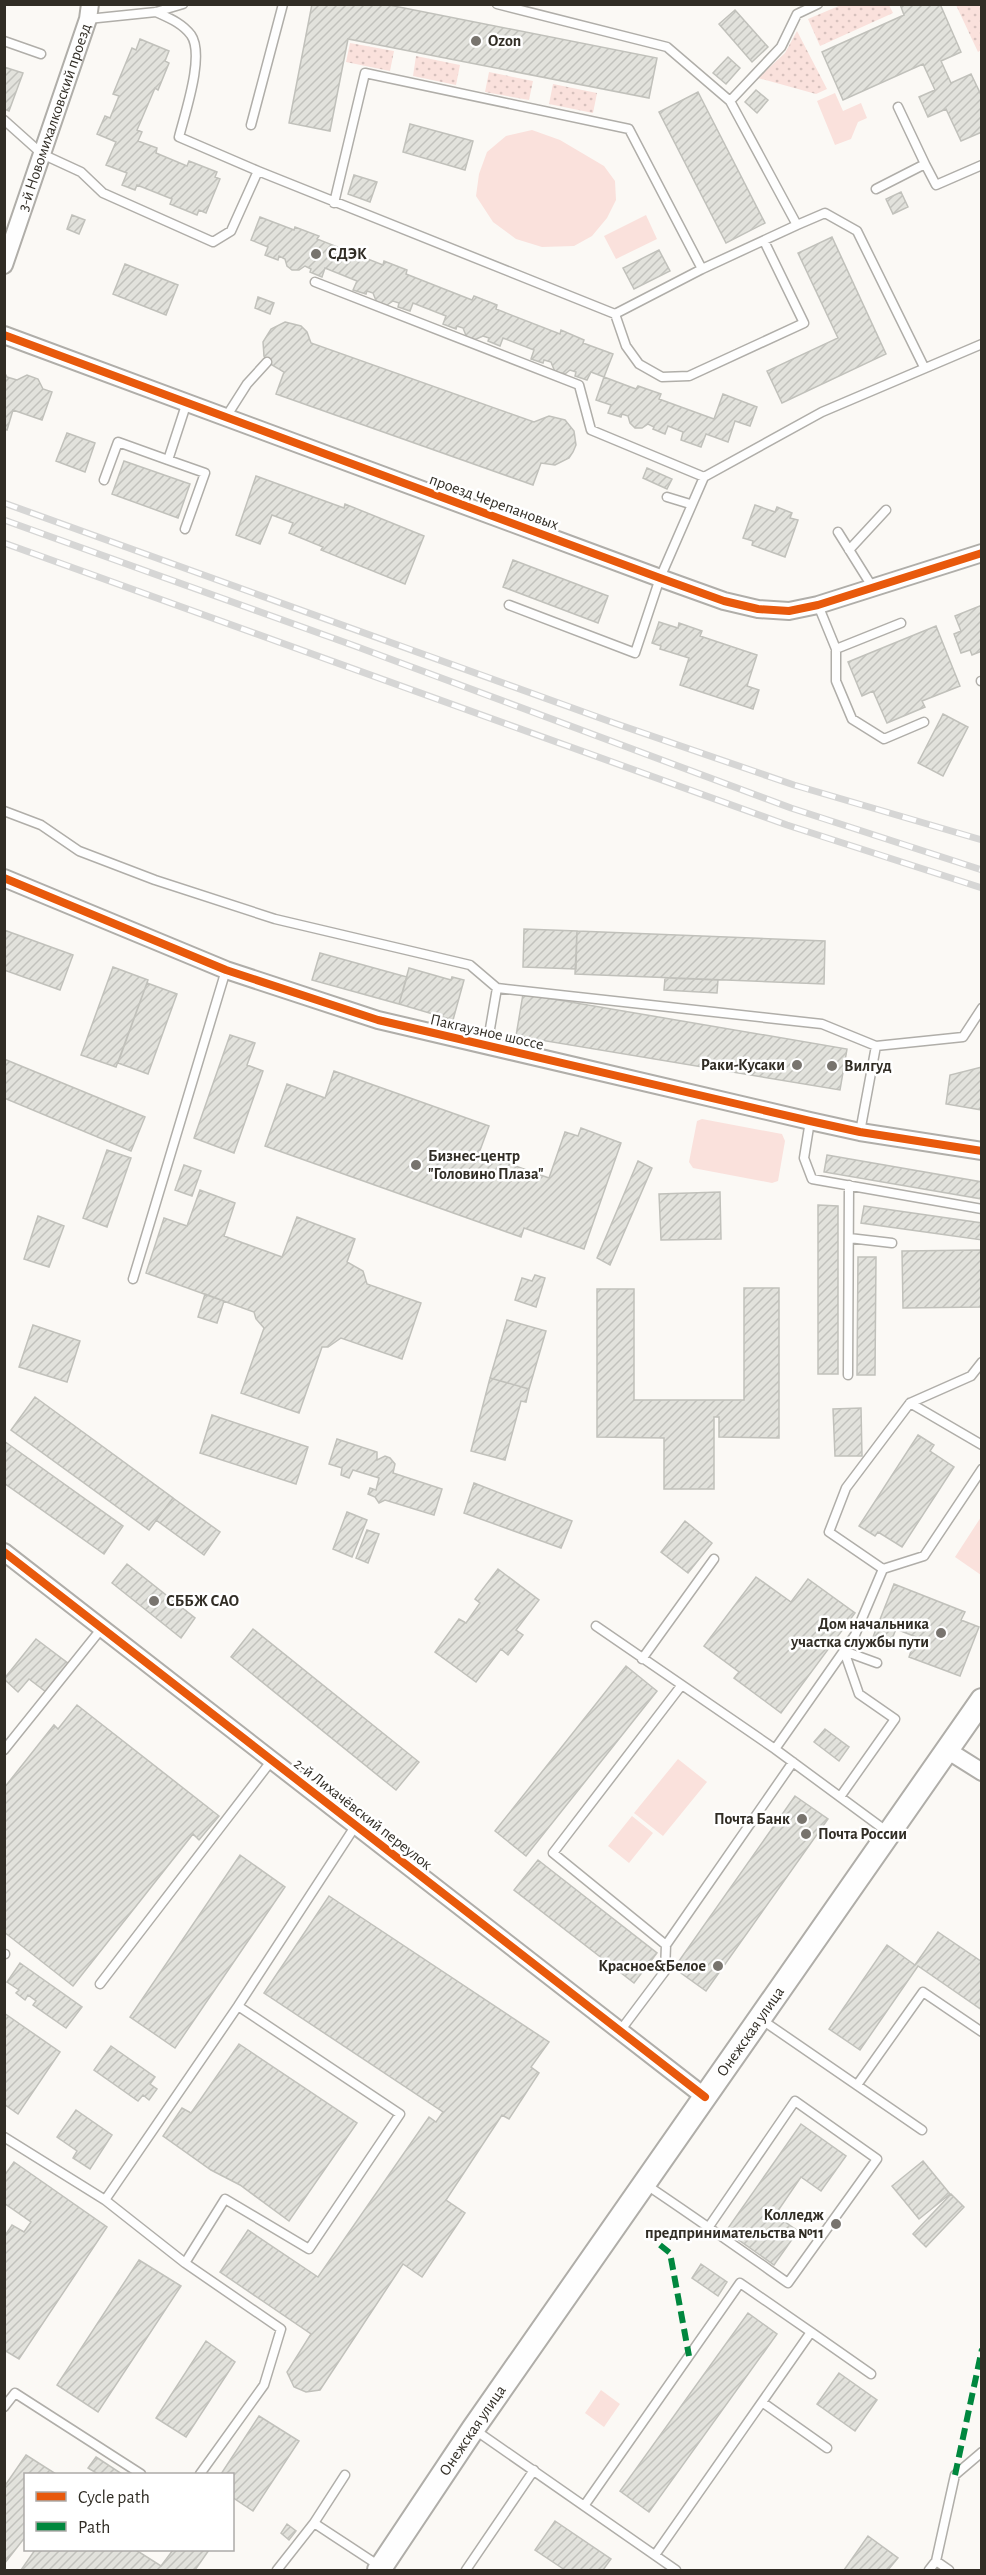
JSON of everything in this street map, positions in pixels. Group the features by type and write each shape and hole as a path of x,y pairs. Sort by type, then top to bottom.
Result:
{"main road":[{"name":"Онежская улица","path":"380,2569 473,2429 981,1701"}],"street":[{"name":"3-й Новомихалковский проезд","path":"4,265 89,12"},
{"name":"проезд Черепановых","path":"4,335 660,578 724,601 758,609 789,611 818,605 981,553"},
{"name":"Пакгаузное шоссе","path":"4,878 226,970 378,1020 860,1132 981,1151"},
{"name":"2-й Лихачёвский переулок","path":"4,1552 705,2097"},
{"path":"947,1750 981,1772"}],"lane":[{"path":"89,12 156,12 183,4"},
{"path":"251,125 283,4"},
{"path":"497,4 667,47 730,100 797,225"},
{"path":"730,100 781,47 797,14 818,4"},
{"path":"156,12 177,22 192,36 197,59 179,137 333,203 615,314 702,269 825,213 857,231 924,367"},
{"path":"4,41 41,54"},
{"path":"333,203 365,74 387,77 629,129 702,269"},
{"path":"898,107 936,185 981,165"},
{"path":"4,120 42,154 81,172 103,193 213,242 231,231 258,171"},
{"path":"876,189 925,164"},
{"path":"615,314 626,346 639,364 662,377 689,376 804,323 764,241"},
{"path":"315,282 579,385 591,430 704,477"},
{"path":"508,605 635,653 660,578 690,504 704,477 804,421 981,344"},
{"path":"226,417 247,384 267,362"},
{"path":"168,460 187,402"},
{"path":"104,480 117,442 205,473 185,529"},
{"path":"667,497 690,504"},
{"path":"849,550 886,510"},
{"path":"838,532 873,588"},
{"path":"818,605 836,650 836,681 852,719 884,739 924,722"},
{"path":"836,650 901,622"},
{"path":"4,811 41,825 79,851 155,880 275,919 470,965 497,988 822,1024 876,1046 963,1037 981,1008"},
{"path":"133,1279 226,970"},
{"path":"488,1046 497,988"},
{"path":"860,1132 876,1046"},
{"path":"810,1121 804,1158 812,1179 981,1209"},
{"path":"848,1375 849,1185"},
{"path":"849,1238 891,1243"},
{"path":"883,1569 829,1532 846,1488 910,1403 971,1376 981,1362"},
{"path":"910,1403 981,1445"},
{"path":"775,1749 855,1635 883,1569 924,1556 981,1469"},
{"path":"642,1659 714,1559"},
{"path":"596,1626 775,1749 889,1833"},
{"path":"4,1750 102,1628"},
{"path":"844,1651 877,1664"},
{"path":"840,1797 895,1719 859,1694 844,1651"},
{"path":"666,1945 553,1853 681,1686"},
{"path":"100,1984 272,1760"},
{"path":"620,2031 665,1971 666,1945 793,1762"},
{"path":"105,2200 238,2006 356,1825"},
{"path":"857,2085 923,1992 981,2032"},
{"path":"185,2263 225,2199 309,2249 400,2114 238,2006"},
{"path":"760,2019 922,2130"},
{"path":"645,2184 708,2228 788,2283 877,2159 795,2102 708,2228"},
{"path":"4,2137 105,2200 185,2263 281,2329 264,2385 201,2473"},
{"path":"584,2506 740,2283 872,2374"},
{"path":"655,2555 811,2332"},
{"path":"4,2407 15,2393 138,2473"},
{"path":"762,2402 827,2448"},
{"path":"473,2429 676,2571"},
{"path":"929,2571 936,2561 955,2475 981,2452"},
{"path":"466,2571 534,2470"},
{"path":"276,2571 314,2523 345,2475"},
{"path":"314,2523 380,2569"},
{"path":"936,2561 949,2571"}],"shaded area":[{"path":"841,5 889,5 893,13 820,46 808,19"},
{"path":"956,5 981,5 981,50 978,52"},
{"path":"797,31 827,89 816,94 758,78 785,53"},
{"path":"350,43 394,51 390,71 346,62"},
{"path":"416,56 460,65 456,85 413,76"},
{"path":"489,72 533,81 529,100 485,92"},
{"path":"553,84 597,93 593,113 549,104"},
{"path":"835,93 843,111 861,103 867,118 858,122 851,139 835,145 817,101"},
{"path":"532,130 560,140 604,166 615,181 616,200 607,218 592,236 574,246 542,247 516,239 493,222 476,196 479,174 487,152 506,136"},
{"path":"646,215 657,239 616,259 604,236"},
{"path":"702,1119 782,1134 785,1141 778,1181 772,1183 693,1168 689,1162 697,1121"},
{"path":"981,1517 981,1575 955,1557"},
{"path":"678,1759 707,1782 663,1836 634,1813"},
{"path":"632,1816 653,1833 629,1863 608,1846"},
{"path":"601,2390 620,2404 604,2427 585,2413"}],"building":[{"path":"312,4 384,4 657,58 649,98 348,39 330,131 289,123"},
{"path":"900,4 940,4 961,52 941,61 951,83 971,74 982,97 982,132 961,141 946,109 928,117 919,97 935,90 923,64 843,100 822,52 904,15"},
{"path":"735,10 768,47 752,62 719,24"},
{"path":"140,39 169,51 165,61 169,63 158,90 155,88 137,130 142,132 138,141 157,148 156,153 187,166 189,161 217,172 215,177 220,179 206,213 199,210 197,215 170,204 172,199 137,185 135,190 122,185 127,173 106,165 116,142 97,134 105,116 110,118 119,96 113,94 132,48 136,50"},
{"path":"728,57 740,68 726,84 713,73"},
{"path":"4,67 23,73 9,111 4,109"},
{"path":"756,90 768,100 757,113 745,102"},
{"path":"698,92 765,223 726,243 659,112"},
{"path":"410,124 473,141 465,170 403,152"},
{"path":"354,175 377,182 370,202 348,194"},
{"path":"901,192 908,207 893,214 886,199"},
{"path":"72,215 85,220 79,234 67,229"},
{"path":"260,217 294,230 295,227 319,236 317,239 383,265 384,261 407,270 406,274 472,300 474,296 497,305 496,309 560,334 561,330 584,340 583,343 613,354 604,377 591,372 587,380 575,376 576,372 570,370 565,374 555,372 551,362 544,360 543,363 531,359 534,350 503,338 500,346 483,336 474,340 467,338 463,328 457,326 456,329 443,324 446,316 413,303 410,311 398,307 399,303 393,301 387,305 377,303 373,293 367,291 366,294 353,290 357,281 325,268 322,277 310,272 311,269 305,266 299,270 292,270 287,266 285,259 279,256 278,260 265,255 268,247 251,240"},
{"path":"832,237 886,354 782,403 767,371 838,338 798,253"},
{"path":"659,250 670,271 634,289 623,268"},
{"path":"125,264 178,285 166,315 113,294"},
{"path":"258,297 274,303 270,314 255,308"},
{"path":"285,322 301,326 307,332 311,343 534,422 549,416 565,420 574,431 576,445 573,452 569,458 555,465 541,463 533,485 276,394 284,372 267,362 263,342 271,329"},
{"path":"4,372 7,377 17,380 27,375 38,379 43,389 52,392 42,420 13,410 7,430 4,429"},
{"path":"604,377 636,389 638,386 661,394 659,399 714,419 723,394 757,407 750,426 735,421 728,442 706,434 701,447 681,440 683,432 668,426 665,434 648,424 642,428 635,428 628,416 622,414 621,417 608,413 611,405 596,400"},
{"path":"67,433 95,443 85,472 56,461"},
{"path":"124,461 190,484 178,518 112,494"},
{"path":"647,468 672,479 667,489 643,478"},
{"path":"256,476 344,508 345,504 424,536 405,584 321,550 323,547 289,533 293,523 272,515 260,544 236,535"},
{"path":"755,505 775,512 777,507 792,513 790,518 798,520 785,557 752,545 753,541 743,538"},
{"path":"513,560 608,596 598,623 503,587"},
{"path":"982,605 982,651 972,655 970,650 961,653 954,634 961,631 955,616"},
{"path":"659,622 678,628 679,623 702,631 700,636 757,655 747,686 759,690 753,709 680,685 689,658 660,649 661,646 652,643"},
{"path":"936,626 960,686 922,701 925,707 887,723 873,691 862,696 848,662"},
{"path":"943,714 968,727 943,776 918,763"},
{"path":"524,929 577,931 576,969 523,967"},
{"path":"4,930 73,955 60,990 4,970"},
{"path":"577,931 825,941 824,984 575,974"},
{"path":"320,953 407,977 399,1004 312,980"},
{"path":"113,967 148,980 116,1067 81,1055"},
{"path":"409,968 451,980 452,977 464,980 453,1020 399,1004"},
{"path":"665,978 718,980 717,993 664,990"},
{"path":"147,983 177,994 148,1074 118,1063"},
{"path":"523,994 847,1049 840,1090 516,1036"},
{"path":"230,1035 255,1043 247,1065 263,1071 234,1153 194,1138"},
{"path":"4,1059 145,1117 131,1151 4,1098"},
{"path":"982,1067 982,1110 946,1104 950,1075"},
{"name":"Бизнес-центр \"Головино Плаза\"","path":"334,1071 489,1126 479,1153 549,1178 565,1132 578,1136 581,1128 621,1143 584,1249 524,1228 521,1237 265,1146 287,1084 325,1098"},
{"path":"107,1150 131,1158 107,1227 83,1218"},
{"path":"827,1155 982,1182 982,1199 824,1172"},
{"path":"638,1161 652,1168 610,1265 597,1258"},
{"path":"184,1165 201,1171 192,1196 175,1190"},
{"path":"200,1190 235,1203 224,1236 282,1257 297,1217 355,1239 347,1262 363,1271 367,1284 421,1303 402,1359 341,1338 328,1347 322,1347 299,1413 241,1393 264,1328 256,1319 254,1312 146,1273 164,1218 187,1226"},
{"path":"720,1192 721,1239 661,1240 659,1194"},
{"path":"818,1205 838,1206 838,1374 818,1374"},
{"path":"864,1206 982,1223 982,1240 861,1223"},
{"path":"38,1216 64,1226 49,1267 24,1259"},
{"path":"981,1250 982,1307 903,1308 902,1251"},
{"path":"858,1257 876,1257 875,1375 857,1375"},
{"path":"535,1275 545,1278 536,1307 515,1300 522,1278 532,1281"},
{"path":"744,1288 779,1288 779,1438 719,1437 719,1417 714,1417 714,1489 664,1489 664,1438 597,1437 597,1289 634,1289 634,1400 744,1400"},
{"path":"205,1294 224,1301 217,1323 198,1317"},
{"path":"507,1320 546,1331 529,1389 490,1378"},
{"path":"33,1325 80,1341 67,1382 19,1367"},
{"path":"490,1378 529,1389 526,1402 521,1401 505,1460 471,1451"},
{"path":"35,1397 173,1498 149,1530 11,1430"},
{"path":"861,1408 862,1456 835,1456 833,1409"},
{"path":"212,1415 308,1447 296,1484 200,1453"},
{"path":"918,1435 934,1445 930,1451 954,1467 902,1547 878,1532 875,1536 859,1526"},
{"path":"337,1439 377,1452 377,1460 385,1456 390,1458 395,1464 393,1473 442,1489 434,1515 385,1500 379,1503 375,1497 368,1494 370,1488 376,1490 379,1478 353,1470 349,1478 341,1475 342,1468 329,1464"},
{"path":"4,1441 123,1526 104,1554 4,1483"},
{"path":"474,1483 572,1521 561,1548 464,1513"},
{"path":"173,1498 220,1532 204,1555 156,1520"},
{"path":"347,1512 367,1520 352,1557 333,1549"},
{"path":"685,1521 712,1543 688,1573 661,1552"},
{"path":"367,1530 379,1534 368,1563 356,1558"},
{"name":"СББЖ САО","path":"127,1564 195,1618 181,1638 112,1583"},
{"path":"498,1569 539,1600 516,1630 523,1635 508,1655 501,1649 476,1682 435,1652 459,1619 466,1623 480,1603 475,1599"},
{"path":"756,1577 791,1602 808,1579 855,1613 781,1713 734,1678 739,1672 704,1646"},
{"name":"Дом начальника участка службы пути","path":"894,1584 965,1612 961,1620 979,1627 960,1676 909,1657 916,1637 896,1629 888,1649 871,1642"},
{"path":"253,1629 419,1762 396,1790 231,1657"},
{"path":"36,1639 69,1664 46,1692 29,1679 18,1692 4,1679"},
{"path":"626,1666 657,1691 526,1856 495,1831"},
{"path":"77,1705 219,1816 199,1840 193,1834 73,1986 4,1932 4,1788 54,1725 58,1729"},
{"path":"825,1729 849,1747 839,1761 814,1742"},
{"path":"795,1796 828,1819 706,1991 674,1968"},
{"path":"240,1855 285,1887 175,2048 130,2017"},
{"path":"538,1860 657,1953 634,1983 514,1890"},
{"path":"329,1896 549,2042 531,2067 539,2073 509,2119 502,2115 446,2200 465,2213 422,2277 403,2264 320,2390 306,2392 294,2387 287,2372 311,2334 220,2272 248,2230 318,2277 429,2117 436,2122 443,2112 264,1993"},
{"path":"938,1932 982,1962 982,2010 918,1966 860,2050 829,2029 887,1945 915,1965"},
{"path":"20,1963 82,2007 66,2028 33,2005 36,2001 28,1995 25,2000 16,1993 19,1990 7,1982"},
{"path":"4,2013 60,2052 18,2114 4,2104"},
{"path":"239,2044 357,2123 289,2221 240,2185 211,2170 163,2136 182,2108 191,2113"},
{"path":"111,2046 155,2077 150,2084 157,2089 149,2100 143,2095 138,2101 94,2070"},
{"path":"76,2110 112,2135 90,2169 73,2158 77,2151 57,2137"},
{"path":"801,2124 846,2156 821,2191 801,2177 775,2215 798,2231 774,2265 726,2231"},
{"path":"923,2161 950,2194 919,2219 892,2186"},
{"path":"14,2162 107,2227 19,2359 4,2350 4,2237 12,2225 24,2232 31,2222 4,2203 4,2176"},
{"path":"951,2194 964,2207 926,2247 913,2234"},
{"path":"139,2260 181,2286 98,2412 57,2385"},
{"path":"701,2264 727,2282 718,2296 692,2278"},
{"path":"748,2313 777,2334 649,2512 620,2491"},
{"path":"206,2341 235,2362 186,2437 156,2418"},
{"path":"839,2373 877,2400 855,2431 817,2404"},
{"path":"259,2416 299,2441 253,2511 234,2498 234,2473 222,2473"},
{"path":"26,2455 54,2473 24,2473 24,2539 4,2564 4,2487"},
{"path":"96,2457 120,2473 96,2473 88,2468"},
{"path":"555,2521 611,2559 603,2570 565,2570 535,2550"},
{"path":"287,2524 296,2531 289,2540 281,2533"},
{"path":"868,2536 898,2558 888,2570 844,2570"},
{"path":"34,2551 138,2551 161,2566 172,2551 208,2551 195,2570 21,2570"}],"railway":[{"path":"4,503 614,723 794,785 982,840"},
{"path":"4,520 355,646 791,808 982,870"},
{"path":"4,543 787,825 982,888"}],"marked path":[{"path":"660,2245 670,2253 689,2356"},
{"path":"955,2475 982,2349"}],"cycle path":[{"path":"4,335 660,578 724,601 758,609 789,611 818,605 982,553"},
{"path":"4,878 226,970 378,1020 860,1132 982,1151"},
{"path":"4,1552 705,2097"}],"place":[{"name":"Ozon","path":"476,41"},
{"name":"СДЭК","path":"316,254"},
{"name":"Раки-Кусаки","path":"797,1065"},
{"name":"Вилгуд","path":"832,1066"},
{"name":"Бизнес-центр \"Головино Плаза\"","path":"416,1165"},
{"name":"СББЖ САО","path":"154,1601"},
{"name":"Дом начальника участка службы пути","path":"941,1633"},
{"name":"Почта Банк","path":"802,1819"},
{"name":"Почта России","path":"806,1834"},
{"name":"Красное&Белое","path":"718,1966"},
{"name":"Колледж предпринимательства №11","path":"836,2224"}]}
